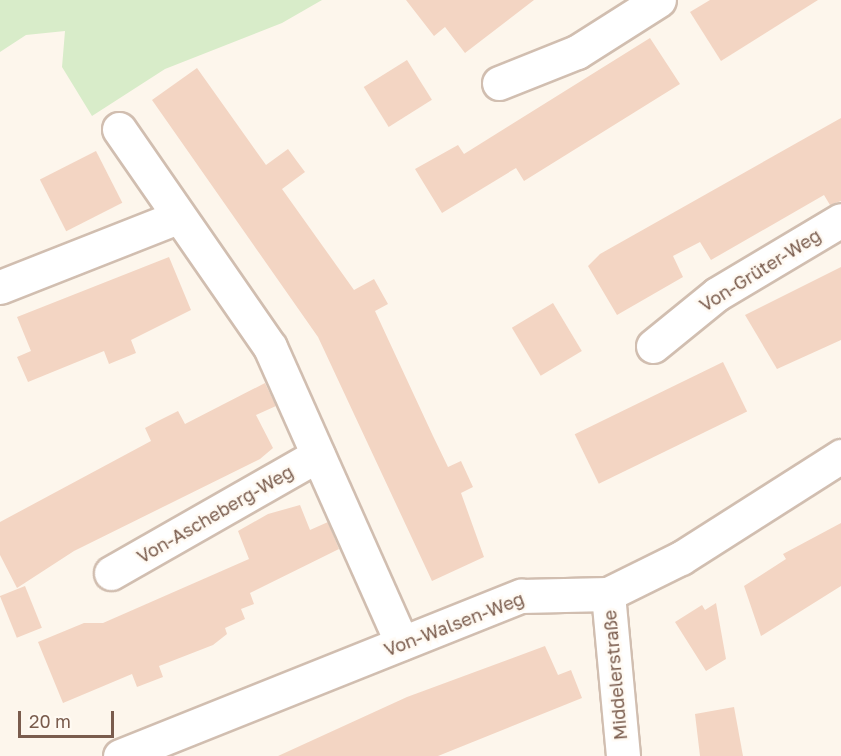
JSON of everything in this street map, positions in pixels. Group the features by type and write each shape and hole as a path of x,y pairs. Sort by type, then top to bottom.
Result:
{"street":[{"path":"499,83 577,52 659,0"},
{"path":"119,129 270,347 402,643"},
{"path":"0,287 178,217"},
{"name":"Von-Grüter-Weg","path":"653,346 717,294 841,220"},
{"name":"Von-Ascheberg-Weg","path":"111,573 318,455"},
{"name":"Von-Walsen-Weg","path":"120,756 521,596 608,594 681,558 841,456"},
{"name":"Middelerstraße","path":"608,594 623,756"}],"green space":[{"path":"0,0 322,0 282,23 165,69 92,116 62,67 65,31 26,35 0,52"}],"building":[{"path":"406,0 534,0 465,53 445,27 434,36"},
{"path":"710,0 818,0 721,61 690,12"},
{"path":"650,38 680,84 524,181 516,168 442,213 415,169 458,145 464,154"},
{"path":"407,60 432,100 389,127 364,87"},
{"path":"197,68 266,165 288,149 305,172 282,189 354,290 374,279 388,304 375,311 433,436 448,467 461,461 473,487 461,493 484,557 432,581 318,337 152,100"},
{"path":"841,118 841,201 830,205 824,195 711,260 700,242 673,256 683,277 617,315 588,266 600,254"},
{"path":"96,151 122,203 66,231 40,180"},
{"path":"169,257 191,310 131,340 136,353 109,364 104,351 28,382 17,357 31,351 17,317"},
{"path":"841,267 841,340 777,369 745,315"},
{"path":"553,303 582,351 541,376 512,328"},
{"path":"723,362 747,411 599,484 575,434"},
{"path":"265,383 276,406 256,415 273,448 260,459 74,551 17,588 0,555 0,522 151,441 145,428 158,421 178,411 185,424"},
{"path":"300,505 310,530 328,522 339,549 250,593 254,604 241,609 245,619 225,628 227,634 213,645 159,666 163,677 137,687 132,674 63,703 38,642 84,623 103,623 249,559 238,531 268,514"},
{"path":"841,523 841,586 761,636 744,586 786,559 783,554"},
{"path":"25,586 42,628 17,638 0,596"},
{"path":"716,603 726,659 706,671 675,622 702,605 705,610"},
{"path":"545,646 558,675 571,670 582,698 438,756 278,756 407,697"},
{"path":"734,707 743,756 700,756 695,714"}]}
